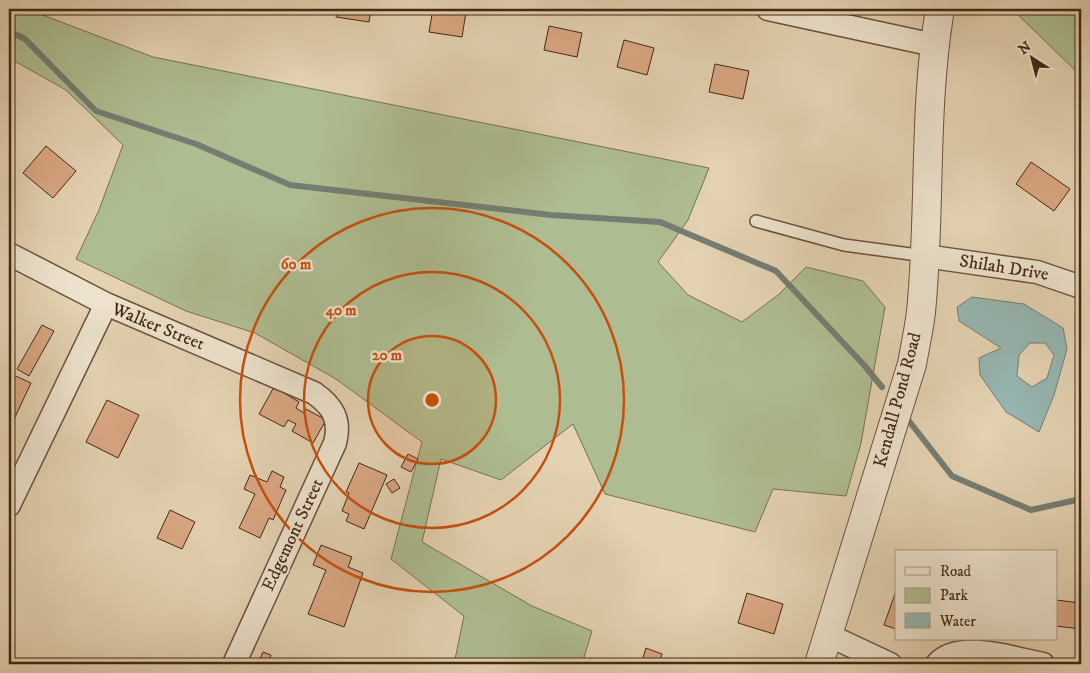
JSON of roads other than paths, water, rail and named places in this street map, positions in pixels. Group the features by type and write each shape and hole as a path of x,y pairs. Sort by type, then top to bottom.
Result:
{"street":[{"path":"768,9 934,44"},
{"name":"Kendall Pond Road","path":"819,664 912,364 921,314 925,256 928,116 934,44 940,9"},
{"path":"9,254 106,304"},
{"name":"Shilah Drive","path":"925,256 1037,272 1060,278 1081,287"},
{"name":"Walker Street","path":"9,506 106,304 314,393 329,404"},
{"name":"Edgemont Street","path":"234,664 336,444 338,421 329,404"},
{"path":"828,635 890,664"},
{"path":"937,664 948,656 970,651 1043,664"}],"lane":[{"path":"756,221 844,245 925,256"}],"water":[{"path":"972,297 1024,304 1063,328 1067,349 1054,395 1039,432 1006,412 980,375 979,358 1001,348 959,321 957,307","holes":["1030,343 1045,343 1054,355 1047,378 1032,387 1017,376 1019,355"]}],"waterway":[{"path":"9,31 25,39 96,111 196,144 290,185 551,215 660,222 776,271 864,365 882,387"},
{"path":"909,421 952,476 1031,510 1081,499"}]}
